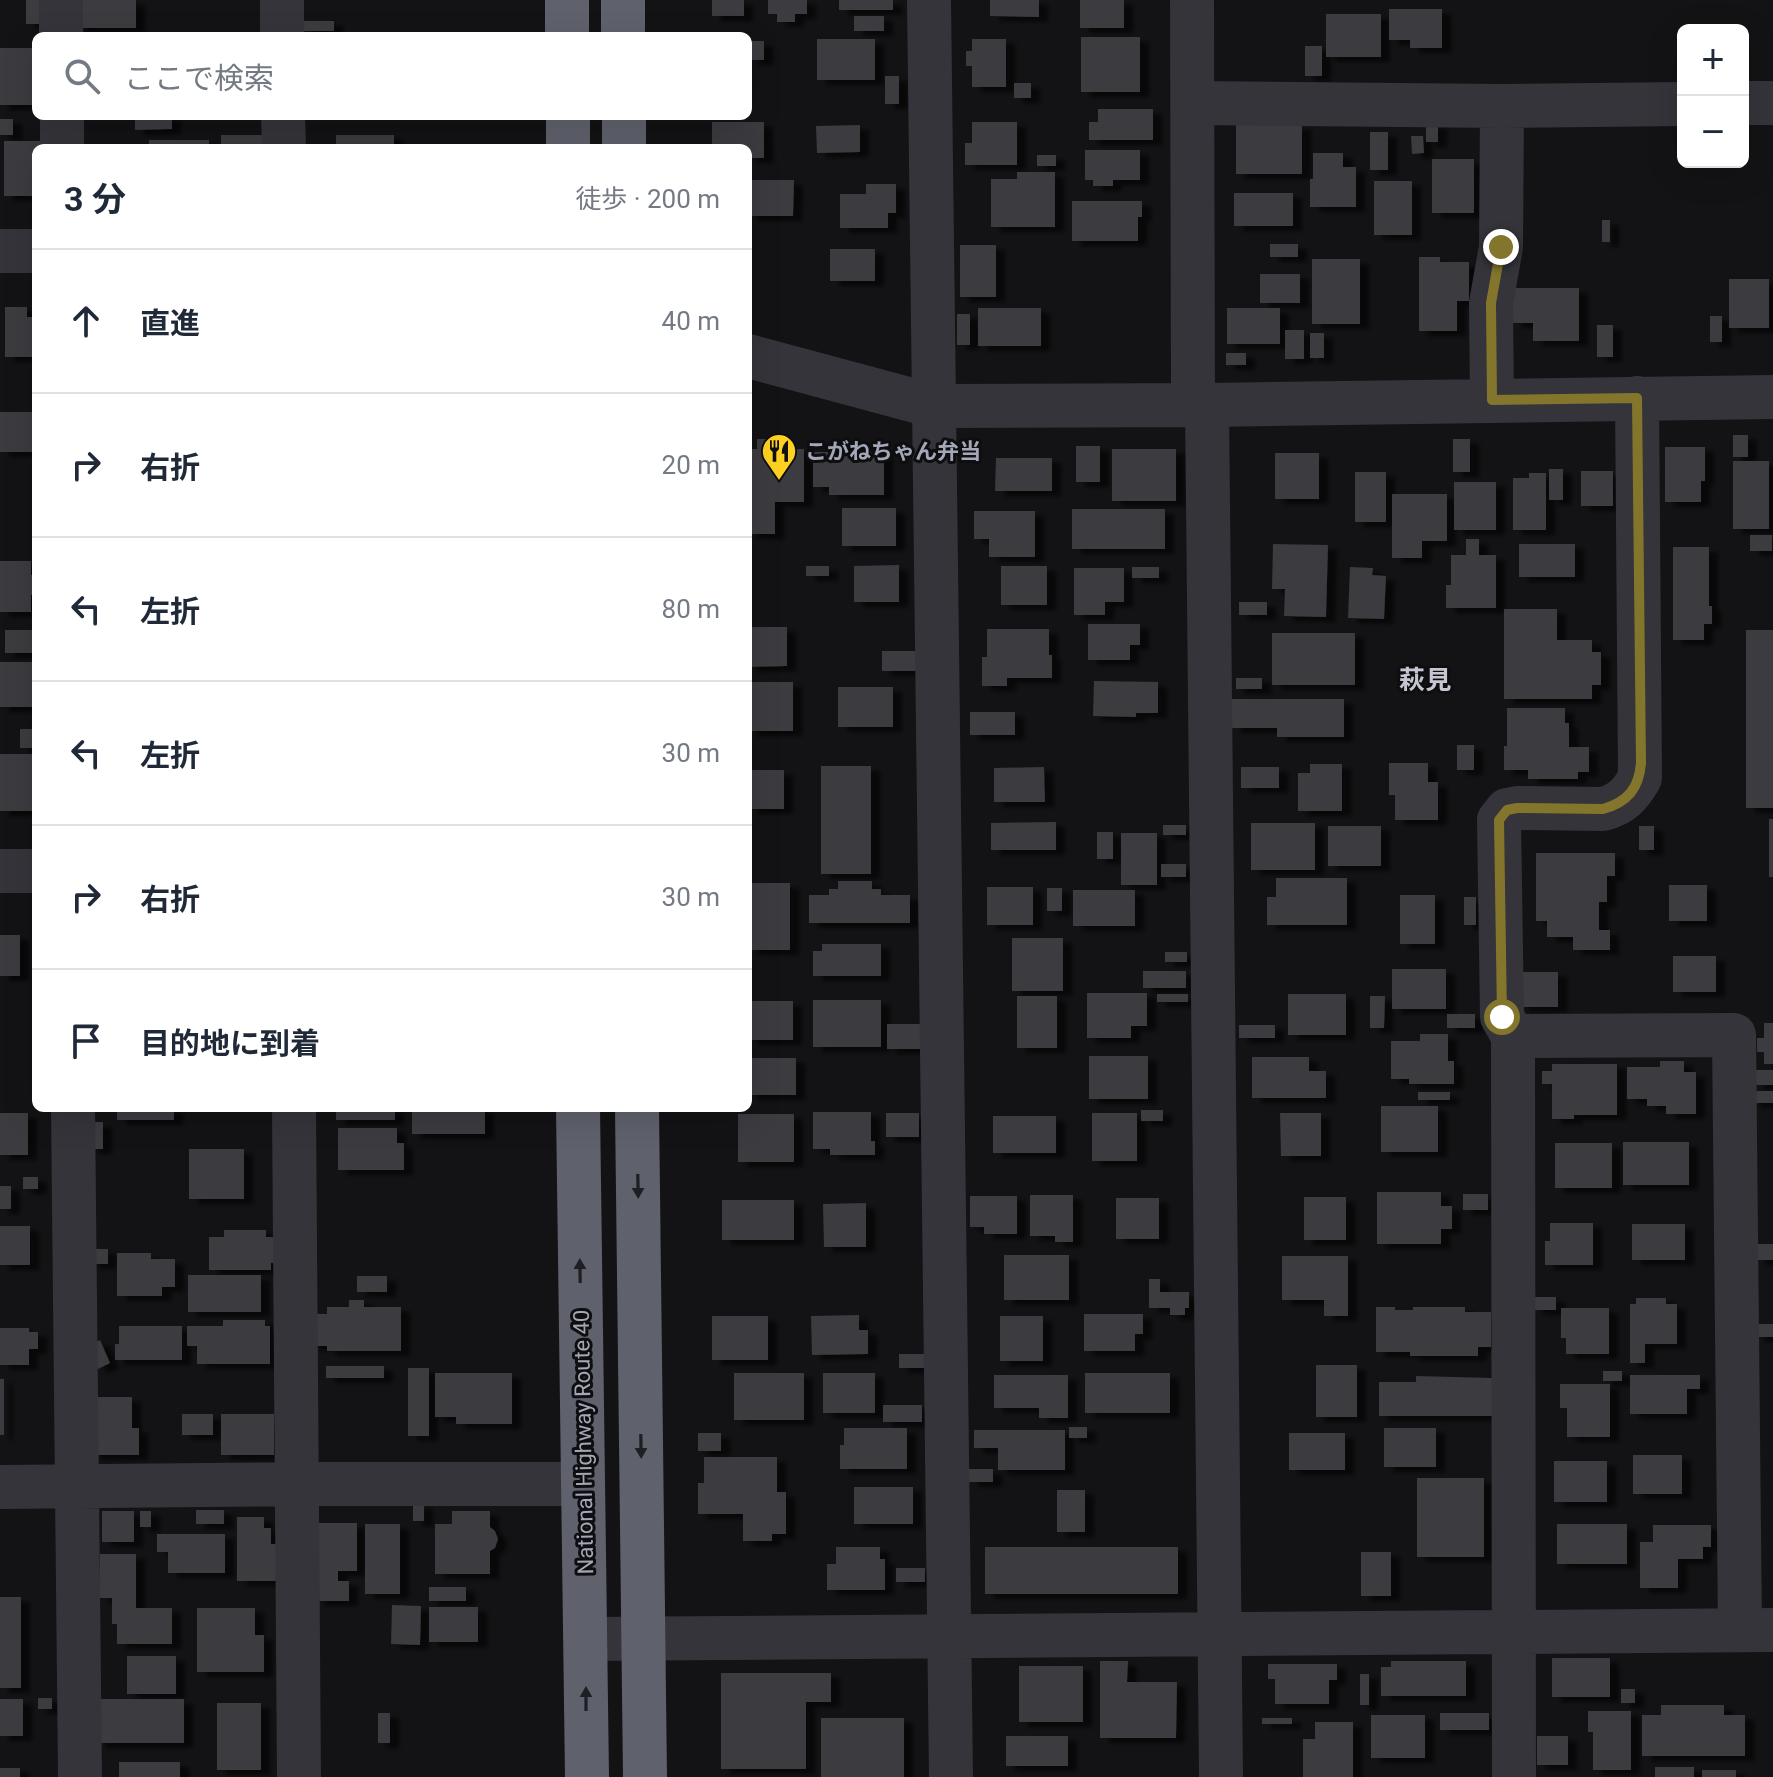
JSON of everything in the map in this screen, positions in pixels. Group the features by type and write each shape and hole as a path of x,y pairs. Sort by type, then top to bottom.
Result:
{"highway":[{"path":"567,0 567,32"},
{"path":"623,0 623,32"},
{"path":"568,120 568,144"},
{"path":"624,120 624,144"},
{"name":"National Highway Route 40","path":"578,1112 587,1777"},
{"path":"637,1112 645,1777"}],"street":[{"path":"61,0 61,32"},
{"path":"282,0 282,32"},
{"path":"929,0 951,1777"},
{"path":"1192,0 1221,1777"},
{"path":"1193,103 1677,104"},
{"path":"1749,103 1773,103"},
{"path":"1492,400 1491,303 1501,247 1502,106"},
{"path":"62,120 62,144"},
{"path":"283,120 284,144"},
{"path":"0,251 32,251"},
{"path":"752,357 934,406 1773,397"},
{"path":"1514,1777 1513,1036 1502,1017 1499,820 1507,810 1517,808 1603,809 1617,805 1634,789 1640,778 1637,398"},
{"path":"0,871 32,871"},
{"path":"586,1639 1757,1630 1734,1035 1513,1036"},
{"path":"73,1112 80,1777"},
{"path":"294,1112 299,1777"},
{"path":"0,1487 583,1484"}],"building":[{"path":"26,0 39,0 39,24 26,24"},
{"path":"77,0 136,0 136,28 77,28"},
{"path":"712,0 744,0 744,16 712,16"},
{"path":"768,0 807,0 807,14 795,14 795,22 777,22 777,14 768,14"},
{"path":"839,0 893,0 893,10 839,10"},
{"path":"990,0 1039,0 1039,17 990,16"},
{"path":"1080,0 1124,0 1124,28 1080,28"},
{"path":"1389,9 1442,9 1442,48 1410,48 1410,40 1389,40"},
{"path":"1326,14 1381,14 1381,57 1326,57"},
{"path":"854,16 884,16 884,31 854,31"},
{"path":"302,21 334,21 334,31 302,31"},
{"path":"1081,37 1140,37 1140,92 1081,92"},
{"path":"817,39 875,39 875,80 817,80"},
{"path":"972,39 1006,39 1006,87 972,87 972,66 966,66 966,51 972,51"},
{"path":"752,41 764,41 764,60 752,60"},
{"path":"1305,46 1322,46 1322,76 1305,76"},
{"path":"0,48 32,48 32,105 0,105"},
{"path":"885,76 899,76 899,104 885,104"},
{"path":"1014,83 1031,83 1031,98 1014,98"},
{"path":"1098,109 1153,109 1153,140 1089,140 1089,122 1098,122"},
{"path":"0,119 13,119 13,135 0,135"},
{"path":"135,120 172,120 172,129 135,130"},
{"path":"712,122 764,122 764,158 752,158 752,144 712,144"},
{"path":"972,122 1017,122 1017,165 965,165 965,143 972,143"},
{"path":"1438,123 1438,142 1426,142 1426,124"},
{"path":"860,125 860,152 817,153 816,126"},
{"path":"1236,125 1302,125 1302,174 1236,174"},
{"path":"1370,132 1388,132 1388,170 1370,170"},
{"path":"221,135 262,135 262,144 221,144"},
{"path":"336,135 394,135 394,144 336,144"},
{"path":"1411,136 1423,136 1424,153 1412,154"},
{"path":"149,140 209,140 209,144 149,144"},
{"path":"4,141 40,141 40,144 32,144 32,196 4,196"},
{"path":"1085,150 1140,150 1140,180 1113,180 1113,186 1093,186 1093,180 1085,180"},
{"path":"1313,153 1343,153 1343,167 1356,167 1356,207 1310,207"},
{"path":"1037,155 1056,155 1056,166 1037,166"},
{"path":"1432,159 1474,159 1474,213 1432,213"},
{"path":"1017,172 1055,172 1055,227 991,227 991,179 1017,179"},
{"path":"752,180 794,180 793,216 752,216"},
{"path":"1374,181 1412,181 1412,235 1374,235"},
{"path":"866,184 896,184 896,213 888,213 888,228 840,228 840,194 866,194"},
{"path":"1234,193 1293,193 1293,226 1234,226"},
{"path":"1072,201 1142,201 1138,241 1072,241"},
{"path":"1602,220 1610,220 1610,242 1602,242"},
{"path":"1270,244 1298,244 1298,257 1270,257"},
{"path":"960,245 996,245 996,297 960,297"},
{"path":"830,249 875,249 875,281 830,281"},
{"path":"1419,257 1440,257 1440,262 1469,262 1469,301 1457,301 1457,331 1419,331"},
{"path":"1312,259 1360,259 1360,324 1312,324"},
{"path":"1260,274 1300,274 1300,303 1260,303"},
{"path":"1729,279 1769,279 1769,328 1729,328"},
{"path":"1513,288 1579,288 1579,341 1533,341 1533,323 1513,323"},
{"path":"5,307 27,307 27,317 32,317 32,357 5,357"},
{"path":"978,308 1041,308 1041,346 978,346"},
{"path":"1227,308 1280,308 1280,344 1227,344"},
{"path":"957,314 970,314 970,345 957,345"},
{"path":"1710,316 1722,316 1722,342 1710,342"},
{"path":"1597,325 1613,325 1613,357 1597,357"},
{"path":"1285,330 1304,330 1304,359 1285,359"},
{"path":"1310,333 1324,333 1324,358 1310,358"},
{"path":"1226,353 1246,353 1246,365 1226,365"},
{"path":"0,412 32,412 32,452 0,452"},
{"path":"1733,435 1748,435 1748,457 1733,457"},
{"path":"757,439 773,439 773,449 804,449 804,502 775,502 775,534 752,534 752,449 757,449"},
{"path":"1453,439 1470,439 1470,472 1453,472"},
{"path":"1076,446 1100,446 1100,482 1076,482"},
{"path":"1665,447 1705,447 1705,481 1701,481 1701,502 1665,502"},
{"path":"1112,449 1176,449 1176,501 1112,501"},
{"path":"813,452 884,452 884,495 829,495 829,487 813,487"},
{"path":"1275,453 1319,453 1319,499 1275,499"},
{"path":"996,458 1052,458 1052,491 995,491"},
{"path":"1733,461 1769,461 1769,529 1733,529"},
{"path":"1549,469 1563,469 1563,500 1549,500"},
{"path":"1581,471 1613,471 1613,506 1581,506"},
{"path":"1355,472 1386,472 1386,522 1355,522"},
{"path":"1529,473 1546,473 1546,530 1513,530 1513,478 1529,478"},
{"path":"1454,482 1496,482 1496,530 1454,530"},
{"path":"1392,494 1447,494 1447,541 1422,541 1422,558 1392,558"},
{"path":"842,508 896,508 896,546 842,546"},
{"path":"1072,509 1165,509 1165,549 1072,549"},
{"path":"974,511 1035,511 1035,557 989,557 989,539 974,539"},
{"path":"1750,535 1772,535 1772,551 1750,551"},
{"path":"1466,539 1479,539 1479,555 1496,555 1496,608 1446,608 1446,585 1451,585 1451,555 1466,555"},
{"path":"1273,544 1328,545 1326,617 1284,616 1285,589 1272,589"},
{"path":"1519,544 1575,544 1575,577 1519,577"},
{"path":"1673,547 1709,547 1712,624 1704,624 1704,640 1673,640"},
{"path":"0,561 31,561 31,612 0,612"},
{"path":"899,565 899,602 854,602 854,566"},
{"path":"806,566 829,566 829,576 806,576"},
{"path":"1001,566 1047,566 1047,605 1001,605"},
{"path":"1132,567 1159,567 1159,578 1132,578"},
{"path":"1350,567 1373,568 1372,575 1386,576 1384,619 1348,618"},
{"path":"1074,568 1124,568 1124,602 1105,602 1105,615 1074,615"},
{"path":"1239,602 1267,602 1267,615 1239,615"},
{"path":"1504,609 1557,609 1557,640 1592,640 1592,652 1601,652 1601,685 1592,685 1592,699 1504,699"},
{"path":"1088,624 1140,624 1140,645 1130,645 1130,660 1088,660"},
{"path":"752,627 787,627 787,666 752,667"},
{"path":"987,629 1049,629 1052,678 1007,678 1007,686 982,686 982,657 987,657"},
{"path":"5,630 32,630 32,653 5,653"},
{"path":"1746,630 1773,630 1773,808 1746,808"},
{"path":"1272,633 1355,633 1355,685 1272,685"},
{"path":"882,651 918,651 918,671 882,671"},
{"path":"0,662 32,662 32,707 0,707"},
{"path":"1236,678 1262,678 1262,689 1236,689"},
{"path":"1094,681 1158,682 1158,713 1136,713 1136,717 1093,716"},
{"path":"752,682 793,682 793,731 752,731"},
{"path":"838,687 893,687 893,727 838,727"},
{"path":"1232,699 1344,699 1344,737 1277,737 1277,728 1232,728"},
{"path":"1507,708 1565,708 1565,723 1569,723 1569,747 1589,747 1589,772 1578,772 1578,779 1528,779 1528,770 1504,770"},
{"path":"970,712 1015,712 1015,735 970,735"},
{"path":"20,729 32,729 32,748 20,748"},
{"path":"1457,745 1474,745 1474,770 1457,770"},
{"path":"0,754 32,754 32,811 0,811"},
{"path":"1389,763 1428,763 1428,782 1438,782 1438,820 1395,820 1395,795 1389,795"},
{"path":"1310,764 1342,764 1342,811 1298,811 1298,773 1310,773"},
{"path":"821,766 871,766 871,874 821,874"},
{"path":"1044,767 1045,802 994,802 994,768"},
{"path":"1241,767 1279,767 1279,788 1241,788"},
{"path":"752,770 784,770 784,809 752,809"},
{"path":"1769,819 1773,819 1773,877 1769,877"},
{"path":"1056,822 1056,850 991,850 991,823"},
{"path":"1251,823 1315,823 1315,870 1251,870"},
{"path":"1163,825 1186,825 1186,835 1163,835"},
{"path":"1328,826 1381,826 1381,866 1328,866"},
{"path":"1639,826 1654,826 1654,850 1639,850"},
{"path":"1097,832 1113,832 1113,859 1097,859"},
{"path":"1121,833 1157,833 1157,885 1121,885"},
{"path":"1536,853 1615,853 1615,876 1607,876 1607,902 1599,902 1599,930 1610,930 1610,950 1573,950 1573,937 1547,937 1547,921 1536,921"},
{"path":"1161,864 1186,864 1186,877 1161,877"},
{"path":"1276,878 1347,878 1347,925 1267,925 1267,897 1276,897"},
{"path":"838,881 872,881 872,889 881,889 881,895 910,895 910,923 809,923 809,895 829,895 829,889 838,889"},
{"path":"752,883 790,883 790,950 752,950"},
{"path":"1669,885 1707,885 1707,921 1669,921"},
{"path":"987,887 1033,887 1033,925 987,925"},
{"path":"1047,888 1062,888 1062,911 1047,911"},
{"path":"1073,890 1135,890 1135,926 1073,926"},
{"path":"1400,895 1435,895 1435,944 1400,944"},
{"path":"1464,897 1476,897 1476,925 1464,925"},
{"path":"0,935 20,935 20,976 0,976"},
{"path":"1012,938 1063,938 1063,991 1012,991"},
{"path":"822,944 881,944 881,976 813,976 813,951 822,951"},
{"path":"1165,952 1187,952 1187,962 1165,962"},
{"path":"1673,956 1716,956 1716,992 1673,992"},
{"path":"1392,969 1446,969 1446,1009 1392,1009"},
{"path":"1143,971 1186,971 1186,988 1143,988"},
{"path":"1519,972 1558,972 1558,1007 1519,1007"},
{"path":"1087,993 1147,993 1147,1026 1131,1026 1131,1038 1087,1038"},
{"path":"1157,994 1188,994 1188,1002 1157,1002"},
{"path":"1288,994 1346,994 1346,1035 1288,1035"},
{"path":"1017,996 1057,996 1057,1048 1017,1048"},
{"path":"1370,996 1385,996 1384,1028 1370,1028"},
{"path":"813,1000 881,1000 881,1047 813,1047"},
{"path":"752,1001 793,1001 793,1040 752,1040"},
{"path":"1447,1014 1475,1014 1475,1028 1447,1028"},
{"path":"1764,1023 1773,1023 1773,1064 1764,1064 1764,1052 1757,1052 1757,1038 1764,1038"},
{"path":"887,1024 924,1024 924,1049 887,1049"},
{"path":"1239,1025 1275,1025 1275,1038 1239,1038"},
{"path":"1420,1034 1448,1034 1448,1061 1454,1061 1454,1084 1409,1084 1409,1079 1391,1079 1391,1041 1420,1041"},
{"path":"1089,1056 1148,1056 1148,1099 1089,1099"},
{"path":"1252,1057 1309,1057 1309,1071 1326,1071 1326,1098 1252,1098"},
{"path":"752,1058 796,1058 796,1095 752,1095"},
{"path":"1660,1061 1684,1061 1684,1072 1696,1072 1696,1114 1666,1114 1666,1106 1647,1106 1647,1099 1627,1099 1627,1067 1660,1067"},
{"path":"1552,1064 1617,1064 1617,1115 1574,1115 1574,1119 1552,1119 1552,1084 1542,1084 1542,1071 1552,1071"},
{"path":"1755,1070 1773,1070 1773,1085 1755,1085"},
{"path":"1751,1091 1773,1091 1773,1103 1751,1103"},
{"path":"1418,1092 1450,1092 1450,1100 1418,1100"},
{"path":"1381,1106 1438,1106 1438,1152 1381,1152"},
{"path":"1141,1110 1163,1110 1163,1121 1141,1121"},
{"path":"117,1112 174,1112 174,1120 117,1120"},
{"path":"336,1112 395,1112 395,1120 336,1120"},
{"path":"412,1112 485,1112 485,1134 412,1134"},
{"path":"813,1112 871,1112 871,1141 875,1141 875,1155 830,1155 830,1149 813,1149"},
{"path":"0,1113 28,1113 28,1155 0,1155"},
{"path":"886,1113 919,1113 919,1137 886,1137"},
{"path":"1092,1113 1137,1113 1137,1161 1092,1161"},
{"path":"1280,1113 1321,1113 1321,1156 1281,1156"},
{"path":"738,1114 794,1114 794,1162 738,1162"},
{"path":"993,1116 1056,1116 1056,1153 993,1153"},
{"path":"89,1122 103,1122 103,1149 89,1149"},
{"path":"338,1128 397,1128 397,1143 404,1143 404,1170 338,1170"},
{"path":"1623,1142 1689,1142 1689,1185 1623,1185"},
{"path":"1555,1143 1612,1143 1612,1188 1555,1188"},
{"path":"189,1149 244,1149 244,1199 189,1199"},
{"path":"23,1177 38,1177 38,1189 23,1189"},
{"path":"0,1186 11,1186 11,1209 0,1209"},
{"path":"1377,1192 1441,1192 1441,1206 1452,1206 1452,1229 1441,1229 1441,1244 1377,1244"},
{"path":"1463,1194 1488,1194 1488,1210 1463,1210"},
{"path":"1030,1195 1073,1195 1073,1242 1055,1242 1055,1236 1030,1236"},
{"path":"970,1196 1017,1196 1017,1234 984,1234 984,1227 970,1227"},
{"path":"1304,1197 1346,1197 1346,1240 1304,1240"},
{"path":"1116,1198 1159,1198 1159,1239 1116,1239"},
{"path":"722,1200 794,1200 794,1240 722,1240"},
{"path":"866,1203 866,1247 824,1247 823,1204"},
{"path":"1550,1223 1593,1223 1593,1265 1545,1265 1545,1241 1550,1241"},
{"path":"1632,1224 1685,1224 1685,1260 1632,1260"},
{"path":"0,1226 30,1226 30,1265 0,1265"},
{"path":"224,1230 266,1230 266,1237 277,1237 277,1263 271,1263 271,1270 209,1270 209,1237 224,1237"},
{"path":"1756,1244 1773,1244 1773,1260 1756,1260"},
{"path":"90,1249 108,1249 108,1264 90,1264"},
{"path":"117,1253 151,1253 151,1259 175,1259 175,1287 162,1287 162,1296 117,1296"},
{"path":"1004,1255 1069,1255 1069,1300 1004,1300"},
{"path":"1282,1256 1348,1256 1348,1316 1324,1316 1324,1300 1282,1300"},
{"path":"188,1275 261,1275 261,1312 188,1312"},
{"path":"357,1276 387,1276 387,1292 357,1292"},
{"path":"1149,1279 1160,1279 1160,1292 1189,1292 1189,1308 1185,1308 1185,1315 1170,1315 1170,1308 1149,1308"},
{"path":"1534,1297 1556,1297 1556,1310 1534,1310"},
{"path":"1636,1298 1666,1298 1666,1304 1677,1304 1677,1344 1645,1344 1645,1363 1630,1363 1630,1304 1636,1304"},
{"path":"349,1300 364,1300 364,1307 401,1307 401,1351 327,1351 327,1346 310,1346 310,1314 327,1314 327,1307 349,1307"},
{"path":"1376,1307 1413,1310 1413,1307 1465,1307 1465,1312 1491,1312 1491,1347 1478,1347 1478,1356 1410,1356 1410,1352 1376,1352"},
{"path":"1561,1308 1609,1308 1609,1354 1566,1354 1566,1338 1561,1338"},
{"path":"1084,1314 1143,1314 1143,1334 1135,1334 1135,1351 1084,1351"},
{"path":"859,1315 859,1330 868,1330 868,1354 812,1355 811,1316"},
{"path":"712,1316 768,1316 768,1360 712,1360"},
{"path":"1000,1316 1043,1316 1043,1361 1000,1361"},
{"path":"223,1320 265,1320 265,1326 270,1326 270,1364 197,1364 197,1346 187,1346 187,1326 223,1326"},
{"path":"1756,1324 1773,1324 1773,1337 1756,1337"},
{"path":"119,1326 182,1326 182,1360 115,1360"},
{"path":"0,1328 29,1328 29,1332 38,1332 38,1349 29,1349 29,1365 0,1365"},
{"path":"100,1340 110,1363 98,1369 88,1346"},
{"path":"899,1354 924,1354 924,1368 899,1368"},
{"path":"1316,1365 1357,1365 1357,1417 1316,1417"},
{"path":"326,1366 384,1366 384,1378 326,1378"},
{"path":"408,1368 429,1368 429,1436 408,1436"},
{"path":"1603,1371 1622,1371 1622,1381 1603,1381"},
{"path":"435,1373 512,1373 512,1424 456,1424 456,1417 435,1417"},
{"path":"734,1373 804,1373 804,1420 734,1420"},
{"path":"823,1373 875,1373 875,1413 823,1413"},
{"path":"1085,1373 1170,1373 1170,1413 1085,1413"},
{"path":"994,1375 1068,1375 1068,1418 1039,1418 1039,1408 994,1408"},
{"path":"1630,1375 1700,1375 1700,1389 1687,1389 1687,1414 1630,1414"},
{"path":"1416,1376 1492,1378 1492,1416 1379,1416 1379,1382 1416,1382"},
{"path":"0,1379 4,1379 4,1435 0,1435"},
{"path":"1560,1384 1610,1384 1610,1437 1567,1437 1567,1408 1560,1408"},
{"path":"91,1397 132,1397 132,1428 139,1428 139,1455 91,1455"},
{"path":"883,1405 922,1405 922,1422 883,1422"},
{"path":"182,1414 213,1414 213,1435 182,1435"},
{"path":"221,1414 274,1414 274,1455 221,1455"},
{"path":"1069,1427 1087,1427 1087,1438 1069,1438"},
{"path":"844,1428 907,1428 907,1469 840,1469"},
{"path":"1384,1428 1436,1428 1436,1467 1384,1467"},
{"path":"974,1430 1065,1430 1065,1470 998,1470 998,1448 974,1448"},
{"path":"698,1433 721,1433 721,1451 698,1451"},
{"path":"1289,1433 1345,1433 1345,1470 1289,1470"},
{"path":"1633,1455 1682,1455 1682,1494 1633,1494"},
{"path":"704,1457 777,1457 777,1492 786,1492 786,1534 772,1534 772,1541 743,1541 743,1514 698,1514 698,1483 704,1483"},
{"path":"1554,1461 1607,1461 1607,1502 1554,1502"},
{"path":"969,1469 993,1469 993,1482 969,1482"},
{"path":"1417,1478 1484,1478 1484,1557 1417,1557"},
{"path":"854,1487 913,1487 913,1524 854,1524"},
{"path":"1057,1490 1085,1490 1085,1532 1057,1532"},
{"path":"413,1504 424,1504 424,1521 413,1521"},
{"path":"196,1510 224,1510 224,1524 196,1524"},
{"path":"102,1511 134,1511 134,1542 102,1542"},
{"path":"140,1511 151,1511 151,1527 140,1527"},
{"path":"452,1511 490,1511 490,1527 498,1539 495,1548 490,1551 490,1574 435,1574 435,1524 452,1524"},
{"path":"237,1517 264,1517 264,1528 271,1528 271,1544 277,1544 277,1581 237,1581"},
{"path":"315,1523 357,1523 357,1571 338,1571 338,1581 349,1581 349,1601 315,1601"},
{"path":"365,1524 400,1524 400,1594 365,1594"},
{"path":"1557,1524 1627,1524 1627,1564 1557,1564"},
{"path":"1653,1525 1711,1525 1711,1547 1703,1547 1703,1559 1678,1559 1678,1588 1640,1588 1640,1542 1653,1542"},
{"path":"157,1534 225,1534 225,1573 168,1573 168,1552 157,1552"},
{"path":"836,1547 880,1547 880,1559 885,1559 885,1590 827,1590 827,1564 836,1564"},
{"path":"985,1547 1178,1547 1178,1594 985,1594"},
{"path":"1361,1552 1391,1552 1391,1596 1361,1596"},
{"path":"100,1554 136,1554 136,1608 172,1608 172,1644 117,1644 117,1624 112,1624 112,1598 100,1598"},
{"path":"896,1568 925,1568 925,1582 896,1582"},
{"path":"429,1587 466,1587 466,1601 429,1601"},
{"path":"0,1597 21,1597 21,1688 0,1688"},
{"path":"392,1605 421,1606 420,1645 391,1644"},
{"path":"429,1607 478,1607 478,1642 429,1642"},
{"path":"197,1608 255,1608 255,1635 264,1635 264,1672 197,1672"},
{"path":"127,1656 176,1656 176,1694 127,1694"},
{"path":"1552,1658 1610,1658 1610,1697 1552,1697"},
{"path":"1100,1661 1128,1661 1127,1682 1177,1682 1176,1738 1100,1738"},
{"path":"1391,1661 1466,1661 1466,1696 1381,1696 1381,1667 1391,1667"},
{"path":"1268,1664 1337,1664 1337,1680 1329,1680 1329,1704 1275,1704 1275,1679 1268,1679"},
{"path":"1019,1666 1083,1666 1083,1722 1019,1722"},
{"path":"721,1673 831,1673 831,1702 806,1702 806,1769 721,1769"},
{"path":"1360,1674 1369,1674 1369,1705 1360,1705"},
{"path":"1621,1689 1635,1689 1635,1703 1621,1703"},
{"path":"38,1698 52,1698 52,1709 38,1709"},
{"path":"0,1699 23,1699 23,1736 0,1736"},
{"path":"96,1699 184,1699 184,1743 96,1743"},
{"path":"217,1703 261,1703 261,1770 217,1770"},
{"path":"1661,1705 1724,1705 1724,1715 1745,1715 1745,1756 1642,1756 1642,1715 1661,1715"},
{"path":"1588,1711 1631,1711 1631,1770 1593,1770 1593,1732 1588,1732"},
{"path":"378,1713 390,1713 390,1743 378,1743"},
{"path":"1440,1713 1489,1713 1489,1730 1440,1730"},
{"path":"1371,1715 1425,1715 1425,1758 1371,1758"},
{"path":"821,1718 904,1718 904,1777 821,1777"},
{"path":"1262,1718 1292,1718 1292,1724 1262,1724"},
{"path":"1315,1722 1353,1722 1353,1777 1303,1777 1303,1739 1315,1739"},
{"path":"1006,1736 1068,1736 1068,1766 1006,1766"},
{"path":"1537,1736 1568,1736 1568,1765 1537,1765"},
{"path":"119,1762 180,1762 180,1777 119,1777"},
{"path":"1655,1767 1694,1767 1694,1777 1655,1777"},
{"path":"0,1768 20,1768 20,1777 0,1777"},
{"path":"1702,1770 1736,1770 1736,1777 1702,1777"}],"place":[{"name":"こがねちゃん弁当","path":"779,482"}],"district":[{"name":"萩見","path":"1425,680"}],"route":[{"path":"1501,247 1491,303 1492,400 1637,398 1641,763 1640,778 1634,789 1617,805 1603,809 1517,808 1507,810 1499,820 1502,1017"}]}
